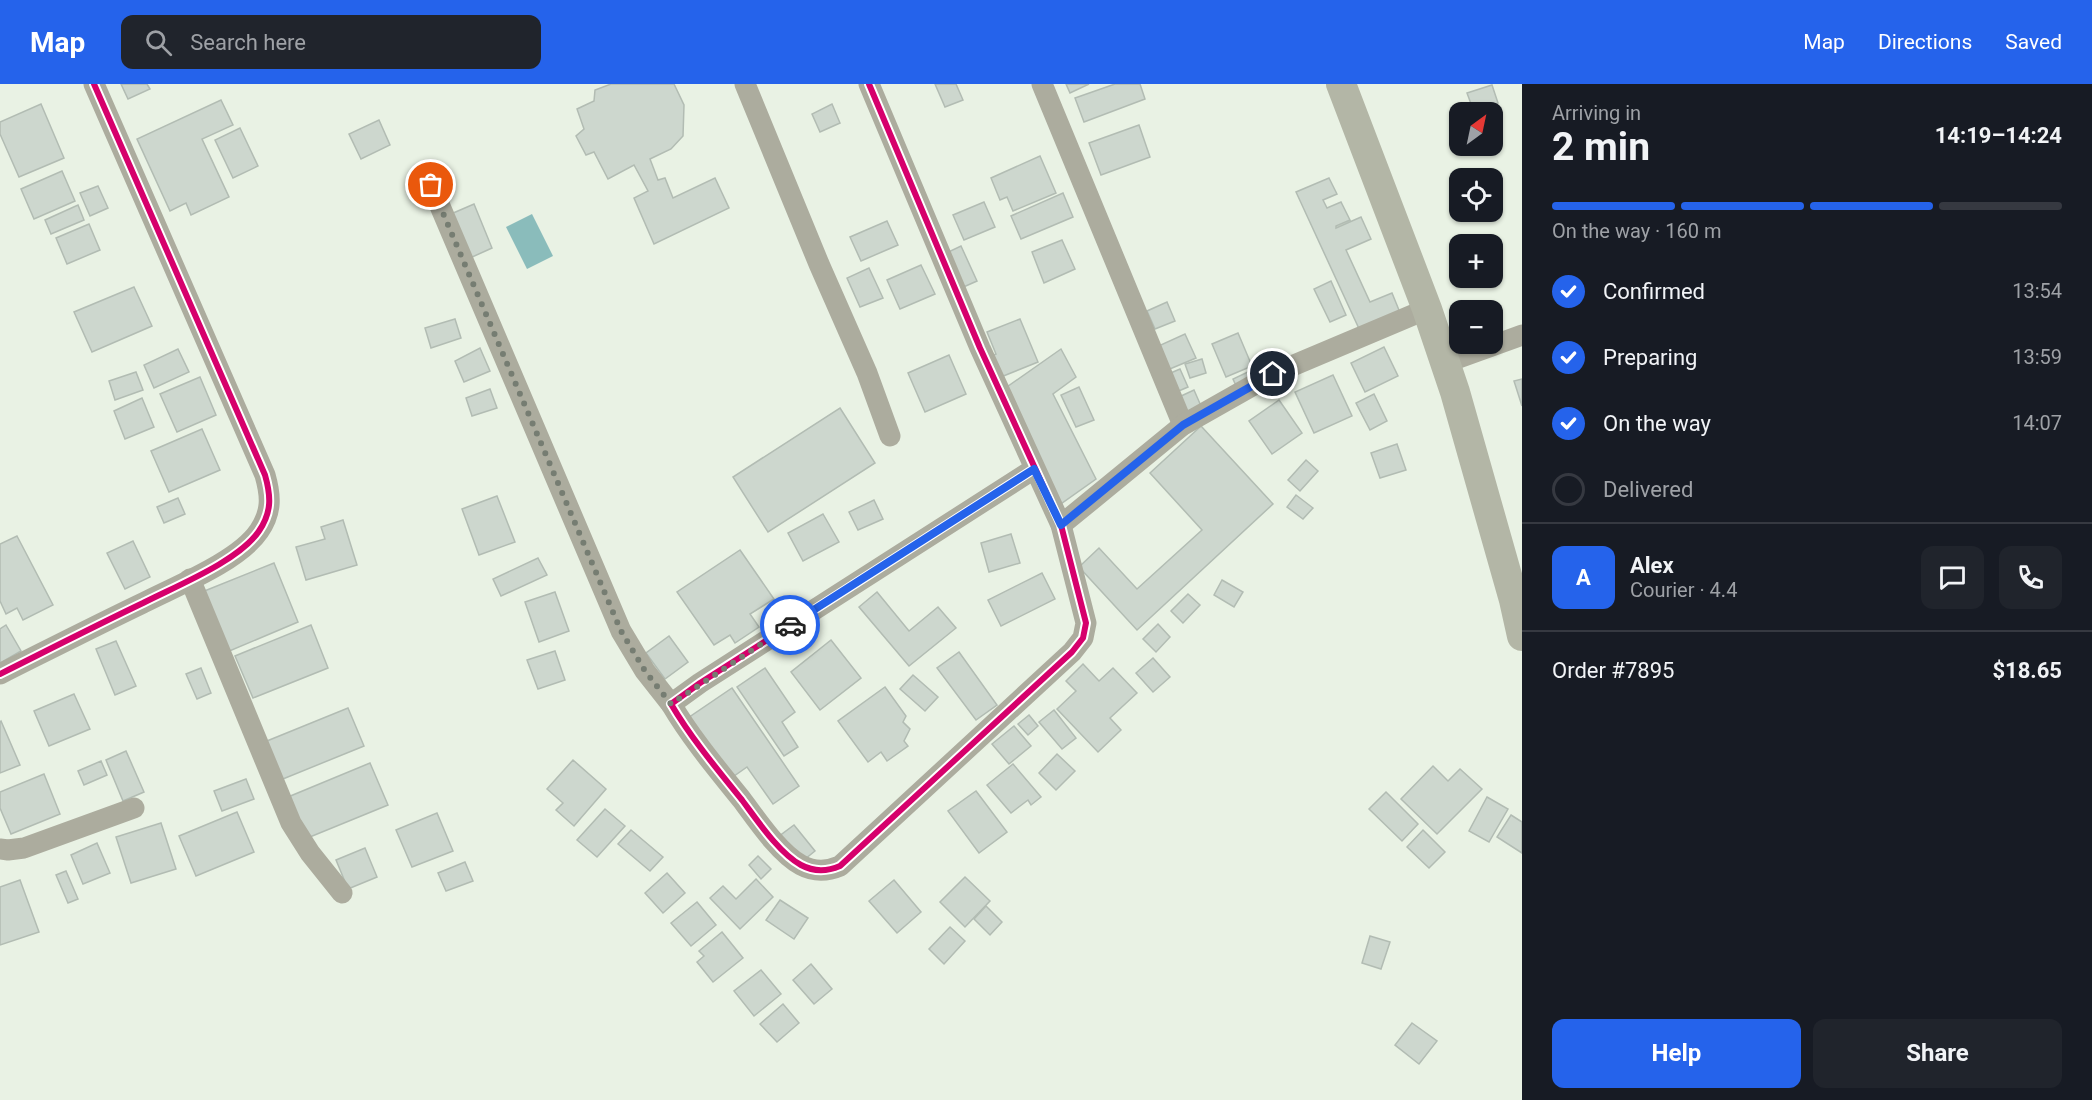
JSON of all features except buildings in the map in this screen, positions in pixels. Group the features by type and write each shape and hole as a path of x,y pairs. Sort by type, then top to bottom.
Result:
{"street":[{"path":"0,674 241,551 253,539 267,516 270,494 265,475 94,84"},
{"path":"745,84 815,254 845,318 890,436"},
{"path":"431,185 621,631 645,671 772,839 798,864 812,870 828,871 840,866 1072,652 1083,638 1086,623 1061,525 980,348 869,84"},
{"path":"1042,84 1183,425"},
{"path":"1341,84 1427,309 1445,363 1518,599 1522,636"},
{"path":"1061,525 1183,425 1273,374 1427,309"},
{"path":"1445,363 1522,335"},
{"path":"671,704 700,683 1034,469"},
{"path":"190,579 291,823 310,853 342,893"},
{"path":"0,849 24,848 134,808"}],"water":[{"path":"532,214 553,256 527,269 506,227"}],"cycle path":[{"path":"0,674 189,581 237,553 259,531 268,510 269,497 265,475 94,84"},
{"path":"869,84 980,348 1061,525 1086,623 1083,638 1072,652 840,866 820,870 801,865 785,853 769,836 696,741 671,704 700,683 1034,469"}],"way so far":[{"path":"431,185 621,631 645,671 671,704 790,625"}],"route":[{"path":"790,625 1034,469 1061,525 1183,425 1273,374"}]}
